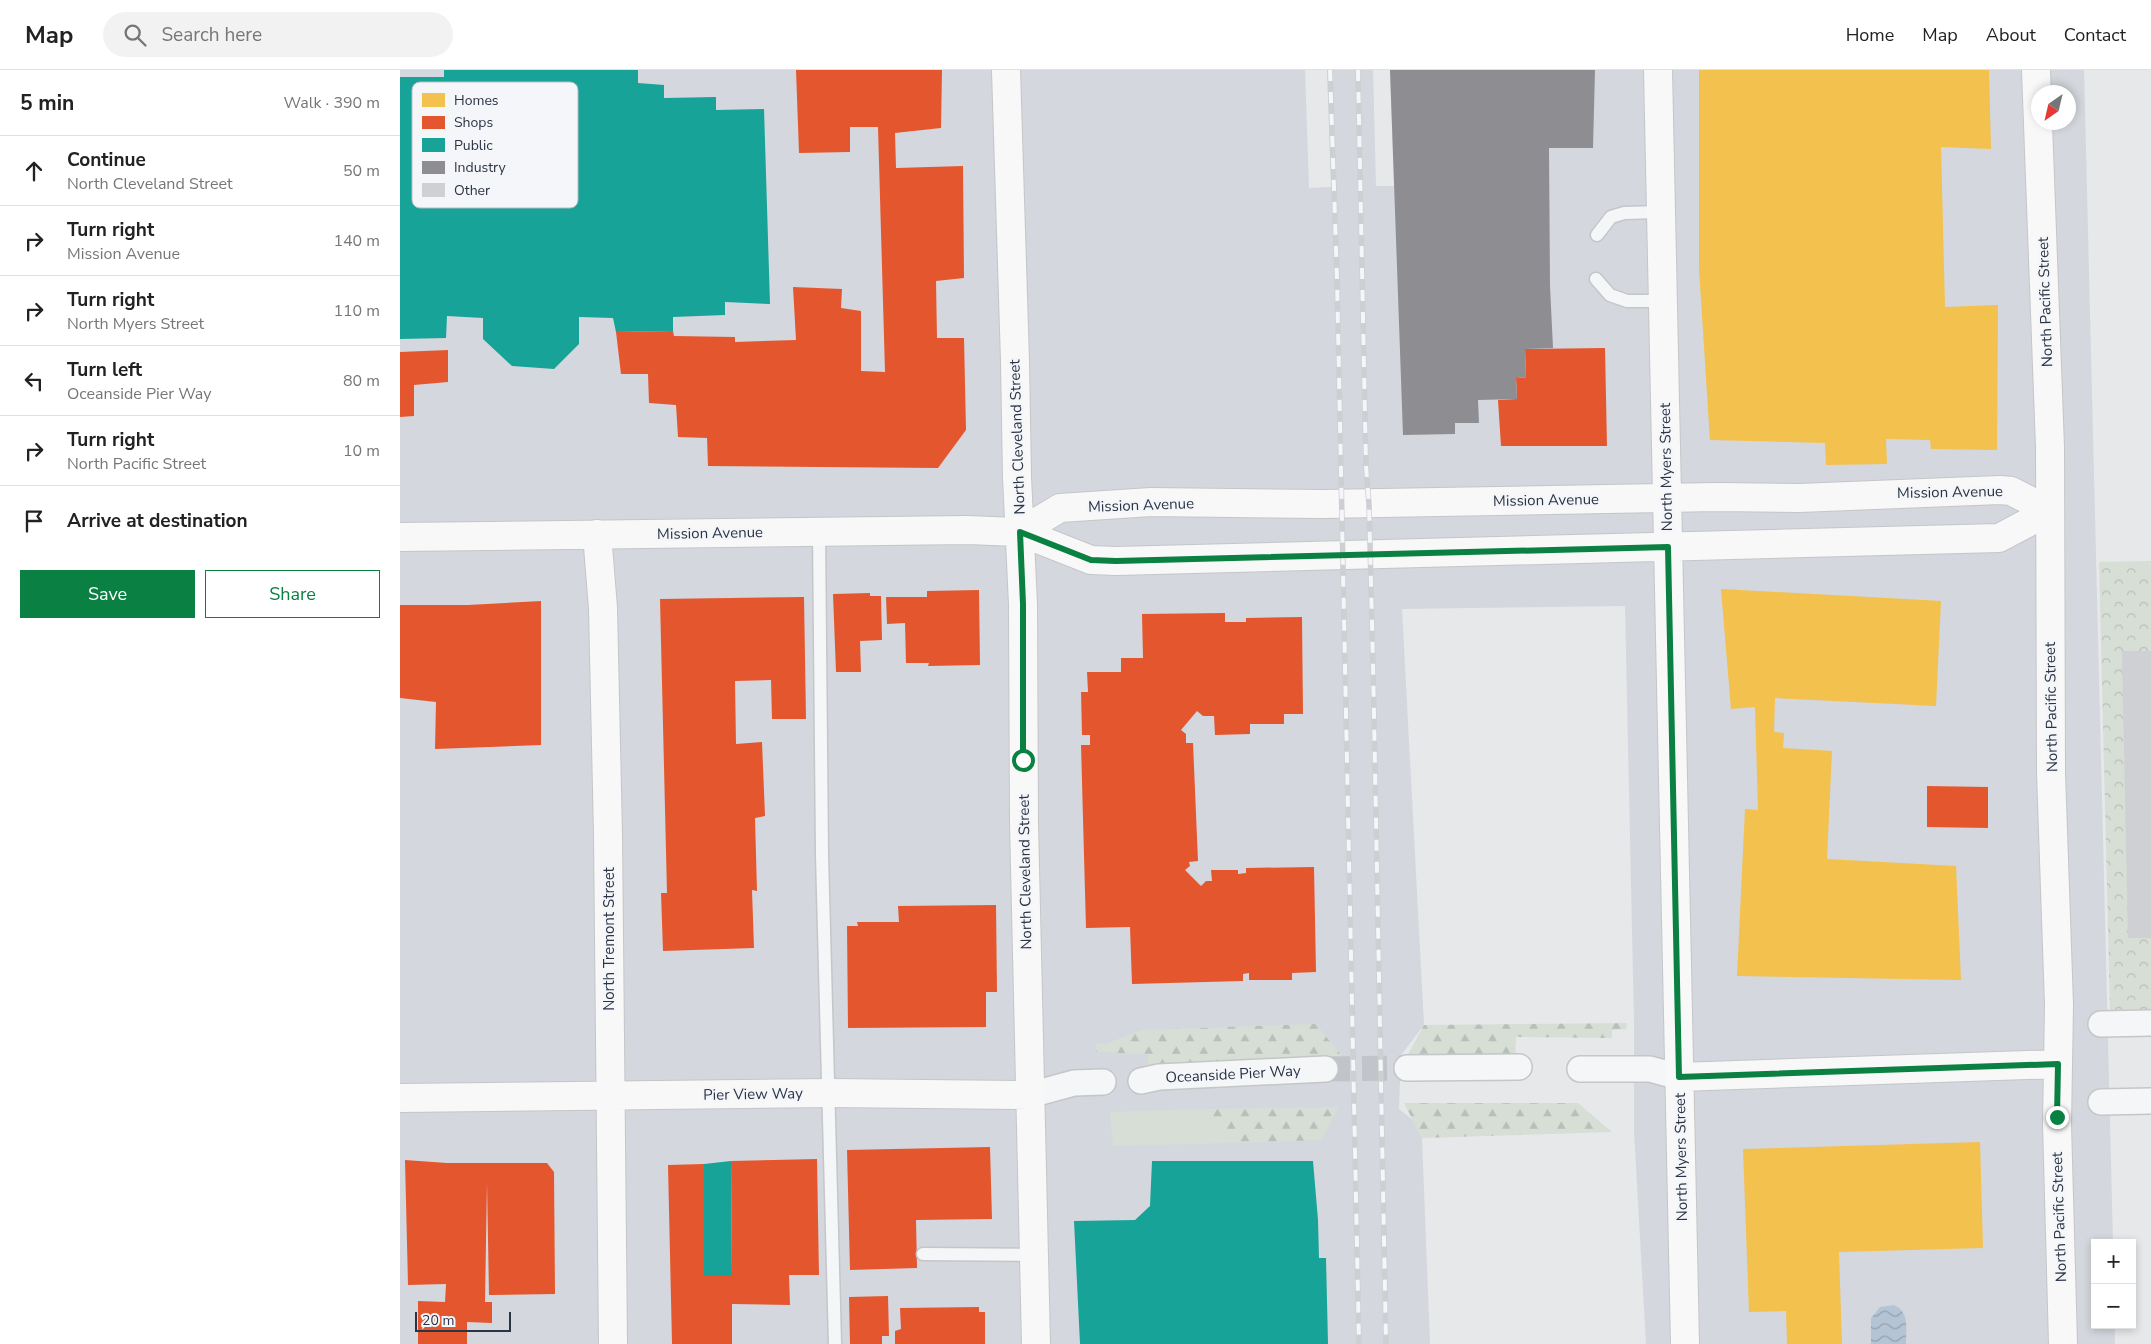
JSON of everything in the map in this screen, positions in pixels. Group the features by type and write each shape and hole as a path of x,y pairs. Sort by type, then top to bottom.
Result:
{"main road":[{"name":"North Cleveland Street","path":"1006,70 1020,532 1032,1255 1036,1344"},
{"name":"North Myers Street","path":"1658,70 1685,1344"},
{"name":"North Pacific Street","path":"2036,70 2050,447 2051,773 2059,1005 2057,1124 2063,1344"},
{"name":"Mission Avenue","path":"1020,532 1060,508 1150,502 1323,504 1667,498 1799,498 2011,491 2050,511"},
{"name":"Mission Avenue","path":"400,537 819,530 967,530 1020,532 1091,560 1116,561 1999,538 2050,511"},
{"name":"North Tremont Street","path":"598,534 603,608 613,1344"},
{"path":"1679,1077 2058,1064"},
{"name":"Pier View Way","path":"400,1098 830,1092 1030,1095"}],"street":[{"path":"2101,1024 2151,1023"},
{"path":"1407,1068 1519,1067"},
{"name":"Oceanside Pier Way","path":"1141,1081 1159,1077 1325,1069"},
{"path":"1580,1069 1650,1069 1679,1077"},
{"name":"Pier View Way","path":"1030,1095 1074,1083 1104,1082"},
{"path":"2101,1102 2151,1101"}],"lane":[{"path":"1597,235 1611,217 1624,213 1660,212"},
{"path":"1596,279 1610,295 1627,301 1662,300"},
{"path":"819,530 822,855 830,1092 835,1344"},
{"path":"922,1254 1032,1255"}],"shaded area":[{"path":"400,70 1305,70 1309,188 1331,187 1327,70 1373,70 1376,186 1394,186 1390,70 2084,70 2113,1239 2091,1239 2091,1329 2115,1329 2115,1344 1646,1344 1634,1131 1634,1023 1625,606 1402,609 1424,1025 1401,1055 1399,1109 1413,1120 1422,1138 1430,1344 400,1344"}],"green space":[{"path":"2151,561 2151,1009 2110,1010 2099,562"},
{"path":"1627,1023 1626,1029 1612,1030 1612,1038 1516,1037 1515,1061 1405,1060 1424,1025"},
{"path":"1316,1024 1344,1059 1148,1067 1148,1054 1096,1052 1096,1043 1106,1044 1141,1030"},
{"path":"1404,1103 1578,1103 1612,1132 1422,1138"},
{"path":"1339,1107 1321,1140 1235,1143 1203,1109"},
{"path":"1203,1109 1235,1143 1113,1146 1110,1112"}],"water":[{"path":"1894,1305 1905,1316 1906,1344 1871,1344 1871,1318 1880,1307"}],"building: Homes":[{"path":"1699,70 1989,70 1991,149 1941,147 1945,307 1998,305 1997,450 1931,449 1930,440 1886,439 1887,464 1826,465 1825,443 1710,440 1699,269"},
{"path":"1721,589 1941,601 1936,706 1775,698 1774,732 1784,733 1783,748 1832,751 1827,859 1956,866 1961,980 1737,976 1745,809 1758,810 1755,707 1731,709"},
{"path":"1980,1142 1983,1248 1839,1252 1842,1344 1787,1344 1786,1311 1749,1312 1743,1149"},
{"path":"1156,1221 1297,1225 1301,1267 1321,1266 1322,1344 1144,1344 1142,1296 1159,1295"}],"building: Shops":[{"path":"796,70 942,70 941,128 895,133 896,168 963,166 964,278 936,281 937,338 964,338 966,430 938,468 708,466 707,438 678,437 676,405 649,403 648,374 621,374 616,332 673,331 674,336 735,337 735,342 796,340 793,287 842,289 841,308 861,311 861,371 885,372 878,127 850,127 850,152 799,153"},
{"path":"1605,348 1607,446 1501,446 1498,400 1517,399 1516,377 1526,378 1525,349"},
{"path":"448,350 448,382 414,385 414,416 400,417 400,352"},
{"path":"979,590 980,665 928,666 929,663 906,663 905,623 887,624 886,597 927,597 927,591"},
{"path":"870,593 870,596 881,596 882,640 860,641 861,672 836,672 833,594"},
{"path":"804,597 806,719 772,719 771,680 735,681 736,744 762,742 765,816 755,818 757,891 752,890 754,948 663,951 661,893 667,893 660,599"},
{"path":"541,601 541,745 435,749 436,702 400,698 400,605 468,605"},
{"path":"1225,613 1225,622 1246,622 1246,618 1302,617 1303,714 1284,714 1284,724 1250,724 1250,734 1215,735 1214,716 1203,716 1197,711 1181,730 1186,734 1186,743 1193,743 1198,861 1189,862 1190,866 1185,870 1201,886 1206,881 1212,881 1211,870 1238,870 1238,874 1246,873 1246,868 1314,867 1316,972 1292,973 1292,980 1249,980 1249,973 1243,974 1243,981 1132,984 1130,927 1086,928 1081,745 1090,745 1090,735 1082,735 1081,692 1088,692 1087,672 1121,672 1121,658 1143,658 1142,614"},
{"path":"1927,786 1988,787 1988,828 1927,827"},
{"path":"996,905 997,992 986,992 986,1027 848,1028 847,926 858,926 857,922 899,922 898,906"},
{"path":"990,1147 992,1219 916,1220 917,1268 850,1270 847,1150"},
{"path":"817,1159 819,1275 789,1275 790,1305 732,1304 732,1344 672,1344 668,1165 704,1164 704,1276 732,1276 731,1161"},
{"path":"405,1160 447,1163 547,1163 554,1172 555,1294 489,1295 487,1183 485,1302 492,1302 492,1323 467,1322 467,1344 418,1344 418,1301 445,1302 446,1284 408,1285"},
{"path":"888,1296 889,1336 882,1336 882,1344 850,1344 849,1297"},
{"path":"979,1307 979,1312 985,1312 985,1344 895,1344 895,1331 901,1329 900,1308"}],"building: Public":[{"path":"444,70 638,70 638,83 664,85 664,98 716,97 716,110 764,109 770,304 725,302 725,315 673,317 673,331 616,332 613,318 579,317 579,344 554,369 512,366 483,339 483,318 447,316 446,338 400,339 400,77 444,77"},
{"path":"731,1161 732,1276 704,1276 704,1164"},
{"path":"1152,1161 1313,1161 1319,1258 1326,1258 1328,1344 1080,1344 1074,1221 1135,1220 1150,1206"}],"building: Industry":[{"path":"1390,70 1595,70 1593,148 1549,148 1550,286 1553,348 1525,349 1526,378 1516,377 1517,399 1478,400 1479,423 1455,423 1455,434 1403,435"}],"building: Other":[{"path":"2122,651 2151,651 2151,938 2128,938"}],"tunnel":[{"path":"1325,1069 1407,1068"}],"railway":[{"path":"1330,70 1337,278 1359,1344"},
{"path":"1358,70 1366,466 1369,504 1373,663 1386,1344"}],"route":[{"path":"1023,760 1023,604 1020,532 1091,560 1116,561 1668,547 1679,1077 2058,1064 2057,1117"}]}
